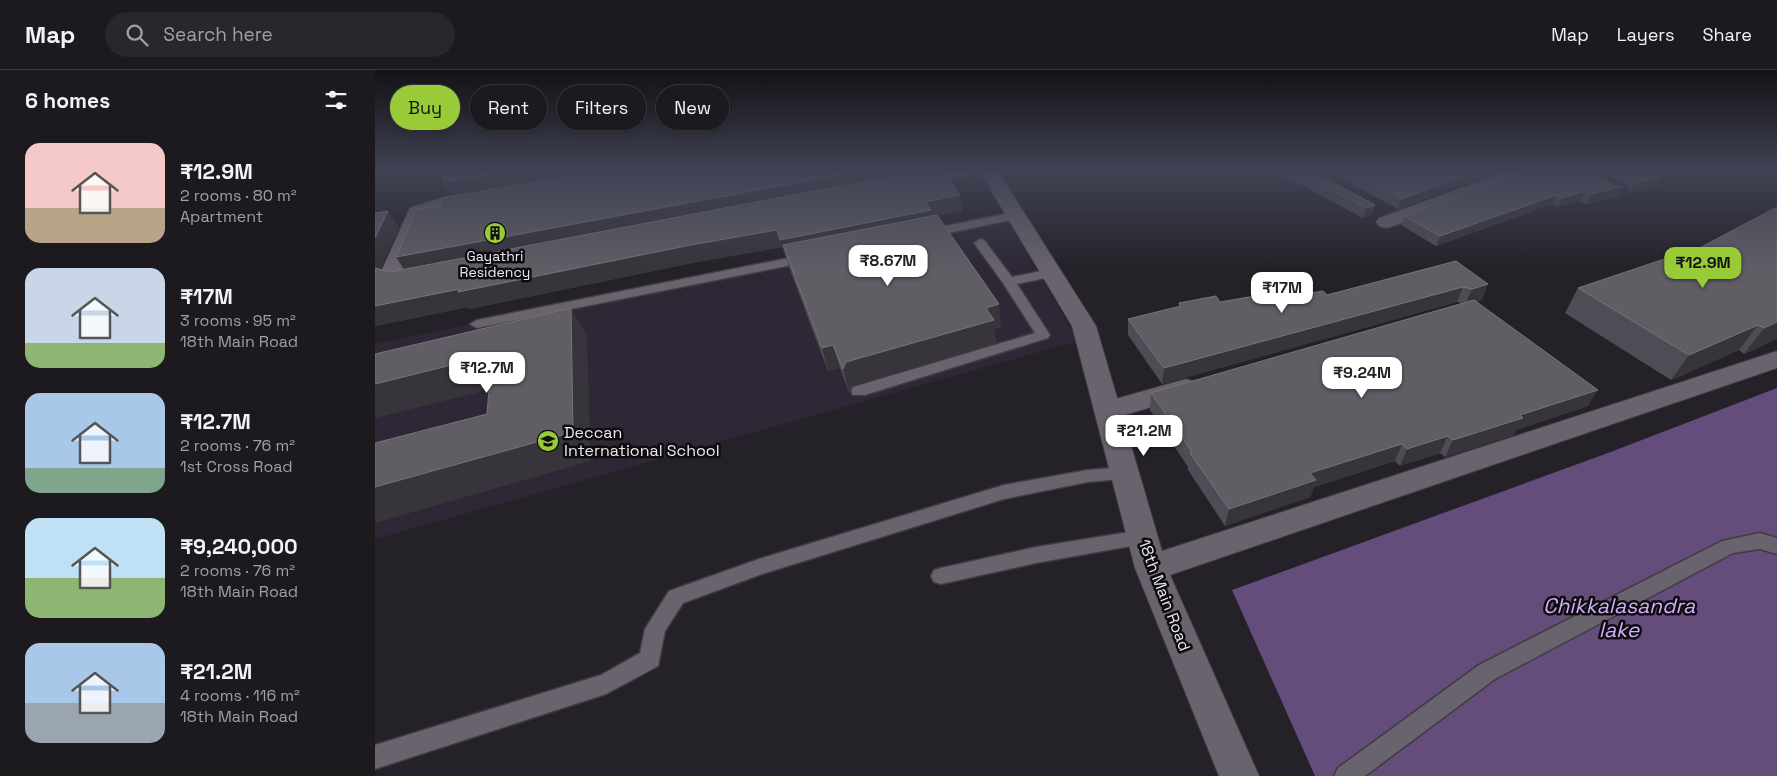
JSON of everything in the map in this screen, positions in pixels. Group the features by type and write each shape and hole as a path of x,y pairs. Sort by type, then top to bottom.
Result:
{"street":[{"path":"441,273 402,280 391,276 417,212 449,203"},
{"name":"18th Main Road","path":"1008,203 1084,326 1151,568 1239,776"},
{"path":"1387,216 1429,203"},
{"path":"1151,568 1777,359"},
{"path":"1108,411 1211,381"}],"lane":[{"path":"912,237 1016,216"},
{"path":"859,391 1043,335 1009,282 980,243"},
{"path":"477,324 818,256"},
{"path":"1009,282 1051,273"},
{"path":"375,757 606,684 650,659 655,629 676,597 759,567 1004,492 1088,476 1125,473"},
{"path":"941,576 1036,555 1142,538"},
{"path":"1346,776 1487,672 1729,546 1760,541 1777,546"}],"shaded area":[{"name":"Deccan International School","path":"1003,212 1078,341 375,539 375,344"}],"water":[{"name":"Chikkalasandra lake","path":"1777,388 1777,776 1315,776 1232,590 1608,453"}],"building":[{"path":"440,203 688,203 396,257 416,210 440,206"},
{"path":"752,203 926,203 931,210 780,240 777,230 691,245 458,292 459,289 375,306 375,268 390,272"},
{"path":"1356,203 1371,203 1375,205 1366,208"},
{"path":"1439,203 1534,203 1440,236 1404,216"},
{"path":"1777,207 1777,322 1764,328 1758,325 1689,355 1578,288 1685,252 1688,254"},
{"path":"388,211 375,238 375,213"},
{"path":"937,215 999,304 986,308 994,320 846,362 843,369 833,345 822,348 783,245"},
{"path":"1456,261 1488,284 1472,289 1463,287 1164,368 1128,319 1181,306 1179,303 1216,296 1220,302 1278,292 1283,298 1323,291 1327,295"},
{"path":"1474,300 1598,390 1520,415 1523,418 1453,440 1448,436 1407,449 1402,444 1310,473 1316,480 1229,509 1151,393"},
{"path":"571,308 573,432 375,487 375,443 487,414 492,355 375,384 375,354"}],"place":[{"name":"Gayathri Residency","path":"495,233"},
{"name":"Deccan International School","path":"548,441"}]}
